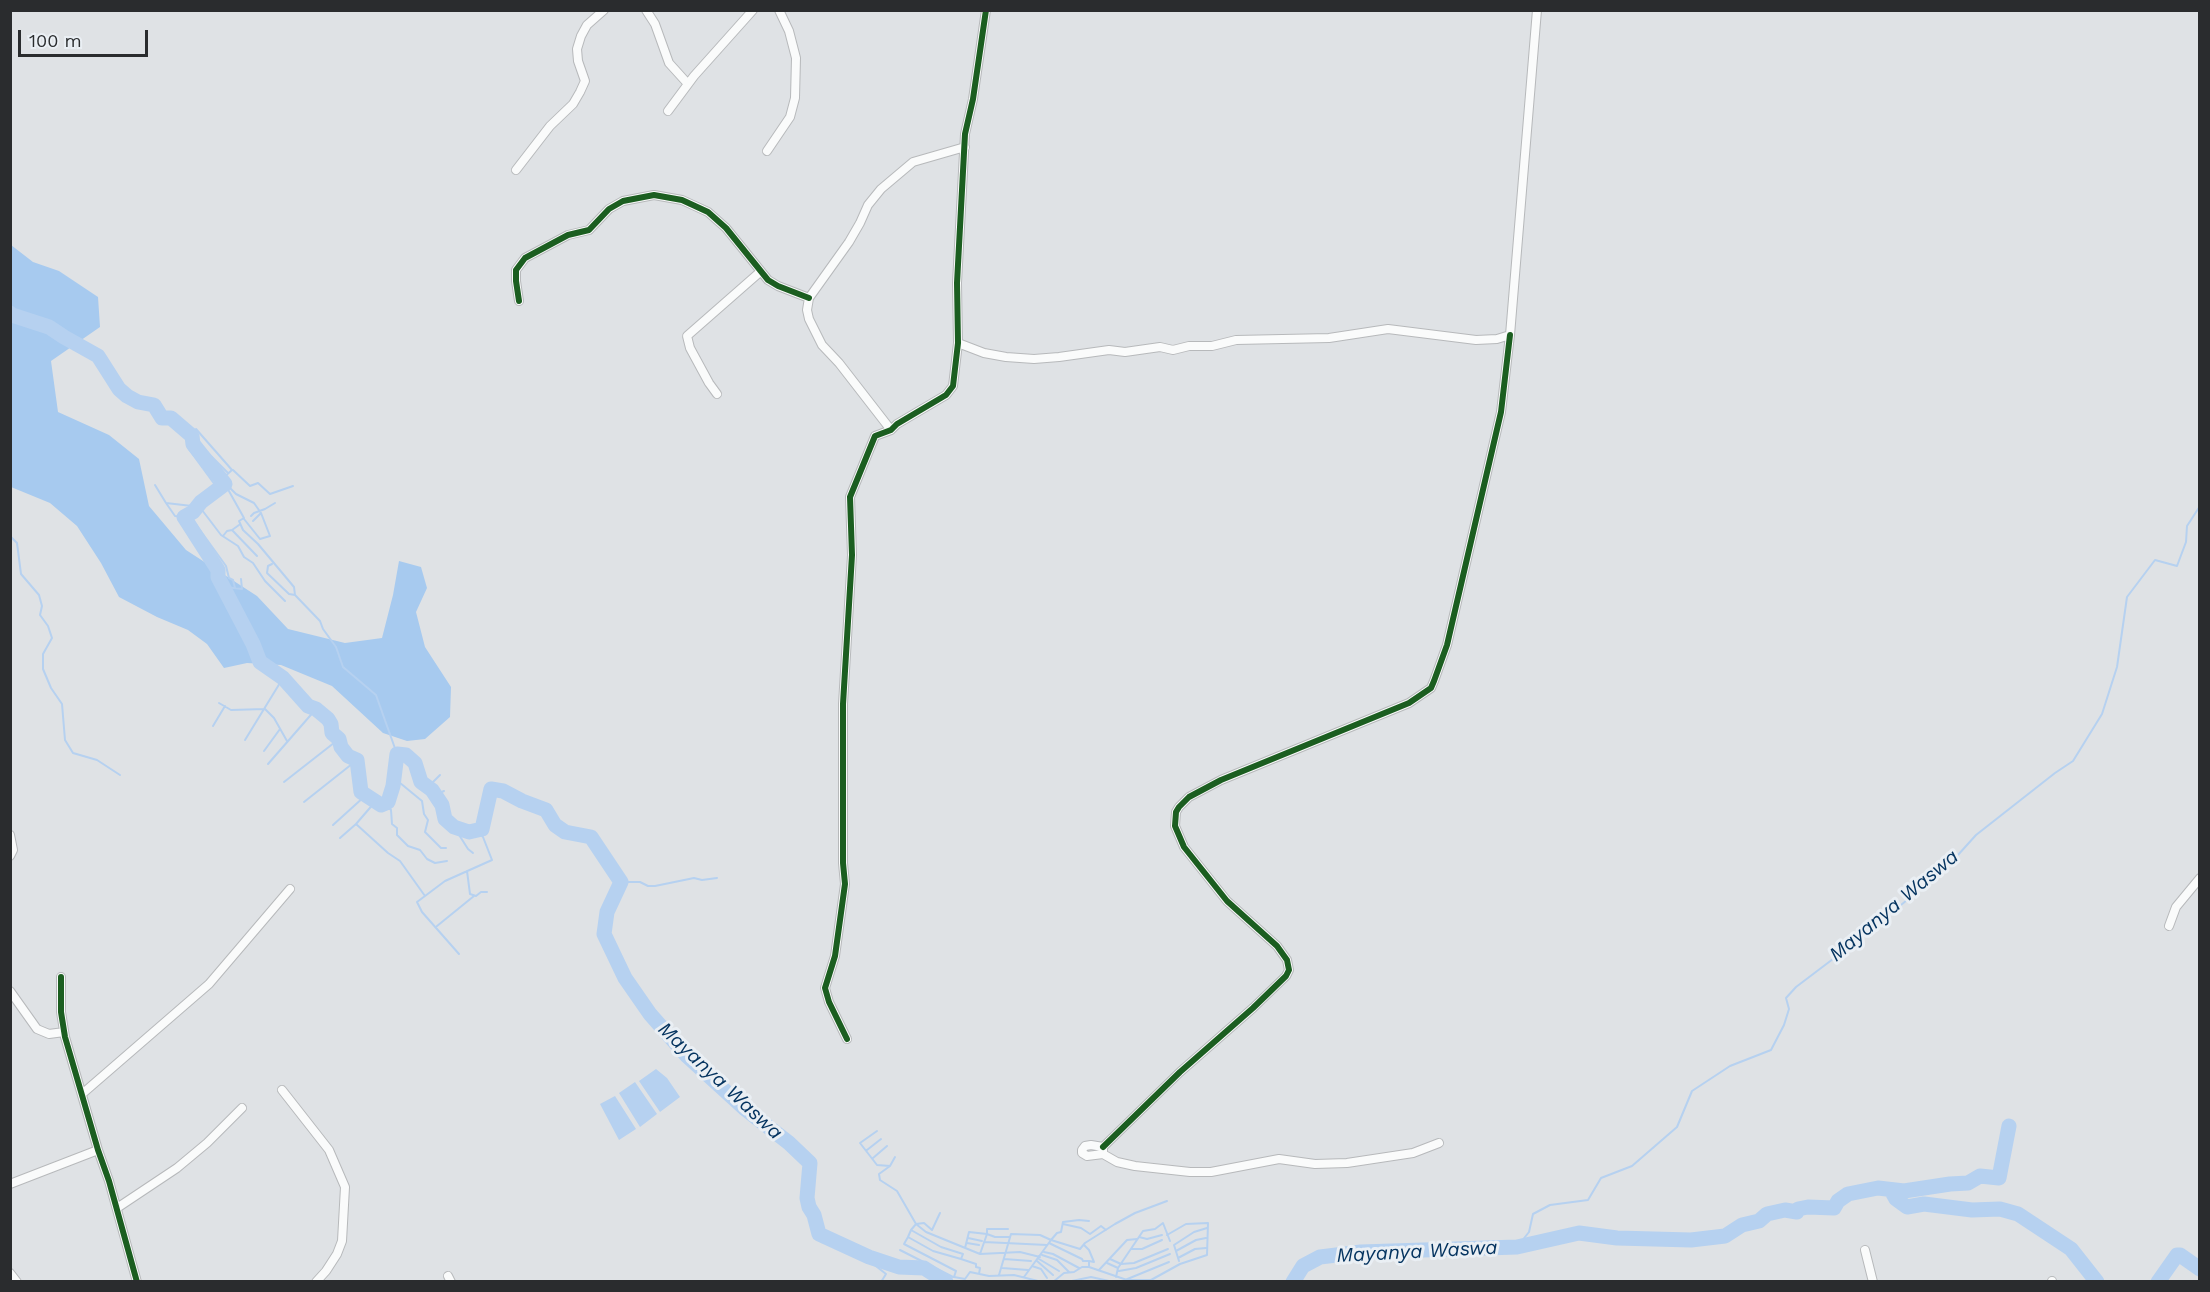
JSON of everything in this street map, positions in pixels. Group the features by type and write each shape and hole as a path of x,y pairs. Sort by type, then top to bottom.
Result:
{"street":[{"path":"516,170 550,126 573,104 580,92 585,81 578,61 581,36 587,25 604,10"},
{"path":"646,10 656,24 669,63 688,84"},
{"path":"668,111 732,31 753,10"},
{"path":"767,151 790,117 795,98 796,58 789,31 779,10"},
{"path":"847,1039 829,1002 825,988 835,956 845,884 843,704 852,555 850,497 876,436 891,430 897,424 946,396 953,386 958,343 957,283 965,134 973,99 986,10"},
{"path":"1438,1143 1413,1153 1347,1163 1315,1164 1279,1159 1211,1172 1135,1166 1117,1162 1103,1150 1173,1079 1253,1008 1286,976 1289,970 1287,960 1277,946 1227,901 1184,847 1175,826 1179,807 1189,797 1221,780 1409,703 1431,688 1434,681 1447,645 1501,412 1510,335 1538,10"},
{"path":"891,430 839,363 822,345 809,319 807,310 809,298 849,242 868,205 881,189 913,162 965,147"},
{"path":"519,301 516,270 525,258 561,239 589,230 609,208 623,201 646,196 666,196 682,200 708,212 726,228 760,272 778,286 809,298"},
{"path":"717,394 690,348 687,336 760,272"},
{"path":"958,343 984,353 1034,359 1109,350 1125,352 1160,347 1173,350 1189,346 1212,346 1236,340 1329,338 1388,329 1476,340 1497,339 1510,335"},
{"path":"10,835 13,850 10,856"},
{"path":"2169,926 2176,907 2199,878"},
{"path":"82,1094 209,984 290,889"},
{"path":"61,977 60,1012 64,1032 137,1281"},
{"path":"10,991 37,1029 49,1034 64,1032"},
{"path":"282,1090 329,1150 345,1187 342,1241 327,1270 316,1281"},
{"path":"117,1208 177,1168 207,1143 242,1108"},
{"path":"10,1184 98,1150"},
{"path":"1865,1250 1873,1281"},
{"path":"10,1273 17,1281"}],"shaded area":[{"path":"11,245 33,262 59,271 98,297 100,327 51,361 58,412 109,435 139,459 149,506 186,550 257,596 288,629 345,643 382,638 399,561 421,567 427,588 416,612 425,647 451,687 450,717 425,739 407,741 383,733 332,686 281,665 247,663 224,668 207,644 188,630 119,597 101,563 77,526 50,503 11,487"},
{"path":"656,1069 667,1078 680,1097 660,1112 639,1081"},
{"path":"635,1082 657,1114 640,1127 619,1093"},
{"path":"615,1096 636,1129 619,1140 600,1104"}],"waterway":[{"name":"Mayanya Waswa","path":"10,313 49,327 98,356 119,389 127,396 138,402 154,405 162,418 171,418 192,436 193,444 225,484 184,517 218,570 218,577 260,662 283,678 308,706 316,709 328,719 332,733 339,739 341,747 348,756 357,760 361,792 381,805 388,802 393,786 397,754 406,755 415,763 421,782 432,790 442,805 445,819 454,827 469,832 482,829 491,789 503,791 546,810 555,825 565,832 591,837 621,882 607,912 604,934 625,978 650,1014 687,1056 744,1108 789,1143 810,1163 807,1198 819,1234 869,1257 899,1267 924,1268 946,1282"},
{"path":"189,433 196,429 232,470 222,479"},
{"path":"192,436 195,436 228,473"},
{"path":"193,444 188,448 218,489"},
{"path":"233,470 250,486 258,483 270,494 293,486"},
{"path":"225,484 244,518 239,521 243,530 258,544 294,587 295,595 320,621 336,647 343,667 376,695 397,754"},
{"path":"155,485 166,503 192,506 202,510 192,519 226,566 235,588"},
{"path":"227,485 236,494 254,503 261,513 270,536 260,539 244,519"},
{"path":"205,499 208,502 202,510 221,535 238,546 244,557 253,563 265,581 285,601"},
{"path":"166,503 175,516 184,517"},
{"path":"251,516 275,503"},
{"name":"Mayanya Waswa","path":"1517,1247 1529,1232 1533,1214 1550,1205 1588,1200 1601,1178 1632,1166 1677,1127 1692,1091 1730,1066 1771,1050 1784,1025 1789,1009 1786,998 1796,987 1866,934 1948,866 1976,835 2073,761 2102,714 2117,667 2127,597 2155,560 2177,566 2186,542 2187,526 2200,506"},
{"path":"253,521 261,513"},
{"path":"239,525 232,530 257,556"},
{"path":"223,536 227,531 232,530"},
{"path":"10,536 17,543 21,574 39,595 42,606 40,615 48,626 52,638 43,654 43,669 51,688 62,704 65,740 73,753 97,760 120,775"},
{"path":"272,564 268,566 267,573 289,594 295,595"},
{"path":"225,587 242,589 241,579"},
{"path":"245,740 283,678"},
{"path":"219,703 231,710 265,709 274,718 287,741"},
{"path":"213,726 225,706"},
{"path":"268,764 316,709"},
{"path":"264,751 280,729"},
{"path":"284,782 339,739"},
{"path":"304,802 357,760"},
{"path":"423,784 433,782 440,775"},
{"path":"394,778 422,801 424,814 428,820 425,832 441,848 446,848"},
{"path":"435,795 444,791"},
{"path":"333,825 365,796"},
{"path":"375,802 356,824 400,861 425,896"},
{"path":"385,803 391,810 392,824 397,828 397,835 408,846 420,850 427,859 435,863 447,861"},
{"path":"340,838 356,824"},
{"path":"454,827 473,853"},
{"path":"459,954 422,912 417,902 445,881 492,860 483,837 476,831"},
{"path":"467,871 470,894 476,896 481,892 487,892"},
{"path":"621,882 640,882 648,886 655,886 694,878 702,880 717,878"},
{"path":"437,926 474,896"},
{"name":"Mayanya Waswa","path":"1293,1282 1303,1266 1320,1257 1361,1252 1517,1247 1579,1233 1617,1238 1691,1240 1725,1236 1742,1225 1759,1221 1767,1214 1785,1210 1797,1212 1798,1209 1808,1207 1834,1208 1838,1201 1848,1194 1878,1188 1904,1191 1968,1183 1980,1176 1999,1178 2009,1126"},
{"path":"877,1131 860,1143 877,1165 890,1166"},
{"path":"867,1150 881,1139"},
{"path":"873,1158 887,1146"},
{"path":"895,1157 890,1166 879,1174 880,1180 897,1191 916,1224 926,1232 980,1254 1020,1252 1040,1257"},
{"name":"Mayanya Waswa","path":"1891,1190 1896,1199 1907,1207 1924,1204 1972,1210 2000,1209 2018,1214 2071,1249 2097,1282"},
{"path":"1024,1277 1051,1240 1080,1249 1085,1243 1115,1224 1135,1213 1167,1201"},
{"path":"940,1213 932,1230 924,1223 916,1224 911,1230 941,1247 963,1254 961,1259 976,1264 976,1267 980,1268 979,1274"},
{"path":"999,1275 1011,1234 1040,1235 1051,1240 1061,1232 1063,1222 1089,1221"},
{"path":"1116,1277 1118,1268 1143,1231 1155,1229 1163,1223 1170,1241"},
{"path":"1053,1282 1064,1273 1074,1272 1082,1267 1089,1267 1127,1280 1151,1280 1180,1264 1207,1255 1208,1223 1186,1224 1167,1235"},
{"path":"1063,1224 1081,1228 1090,1234 1101,1226 1106,1230"},
{"path":"1179,1261 1174,1245 1194,1232 1207,1228"},
{"path":"1008,1229 987,1229 987,1234 995,1237 1010,1237"},
{"path":"911,1230 908,1237 933,1251 961,1259"},
{"path":"965,1248 969,1232 987,1234 980,1254"},
{"path":"1139,1237 1147,1239 1162,1235"},
{"path":"908,1237 904,1244 956,1271 954,1277 965,1279 970,1272 989,1276 1014,1275 1042,1282"},
{"path":"968,1238 982,1241"},
{"path":"1176,1251 1196,1240 1206,1238"},
{"path":"1099,1270 1127,1240 1137,1239"},
{"path":"1131,1249 1142,1249 1162,1240"},
{"path":"984,1242 1047,1245"},
{"path":"967,1243 979,1245"},
{"path":"1049,1243 1083,1261 1089,1261"},
{"path":"1084,1245 1094,1262 1089,1261 1089,1267"},
{"path":"1178,1258 1195,1249 1206,1248"},
{"path":"1110,1259 1121,1264 1134,1263 1168,1249"},
{"path":"900,1250 953,1277"},
{"path":"1044,1252 1053,1254 1079,1268"},
{"path":"1119,1271 1136,1268 1170,1254"},
{"path":"1042,1255 1057,1260 1069,1272"},
{"name":"Mayanya Waswa","path":"2158,1282 2177,1255 2200,1269"},
{"path":"869,1257 872,1263 886,1274 881,1282"},
{"path":"1004,1259 1031,1261"},
{"path":"1039,1259 1059,1271"},
{"path":"1037,1261 1053,1275"},
{"path":"1125,1280 1169,1262"},
{"path":"1107,1263 1118,1268"},
{"path":"1032,1266 1041,1269 1047,1278"},
{"path":"1002,1268 1028,1270"},
{"path":"1067,1282 1091,1277 1109,1281"}],"cycle path":[{"path":"847,1039 829,1002 825,988 835,956 845,884 843,704 852,555 850,497 875,436 891,430 897,424 946,395 953,386 958,343 957,283 965,134 973,99 986,10"},
{"path":"519,301 516,270 525,258 568,235 589,230 609,209 623,201 654,195 682,200 708,212 726,228 768,280 809,298"},
{"path":"1103,1147 1180,1072 1253,1008 1286,976 1289,970 1287,960 1277,946 1227,901 1184,847 1175,826 1176,812 1179,807 1189,797 1221,780 1409,703 1431,688 1447,645 1501,412 1510,335"},
{"path":"61,977 61,1012 65,1037 137,1282"}]}
